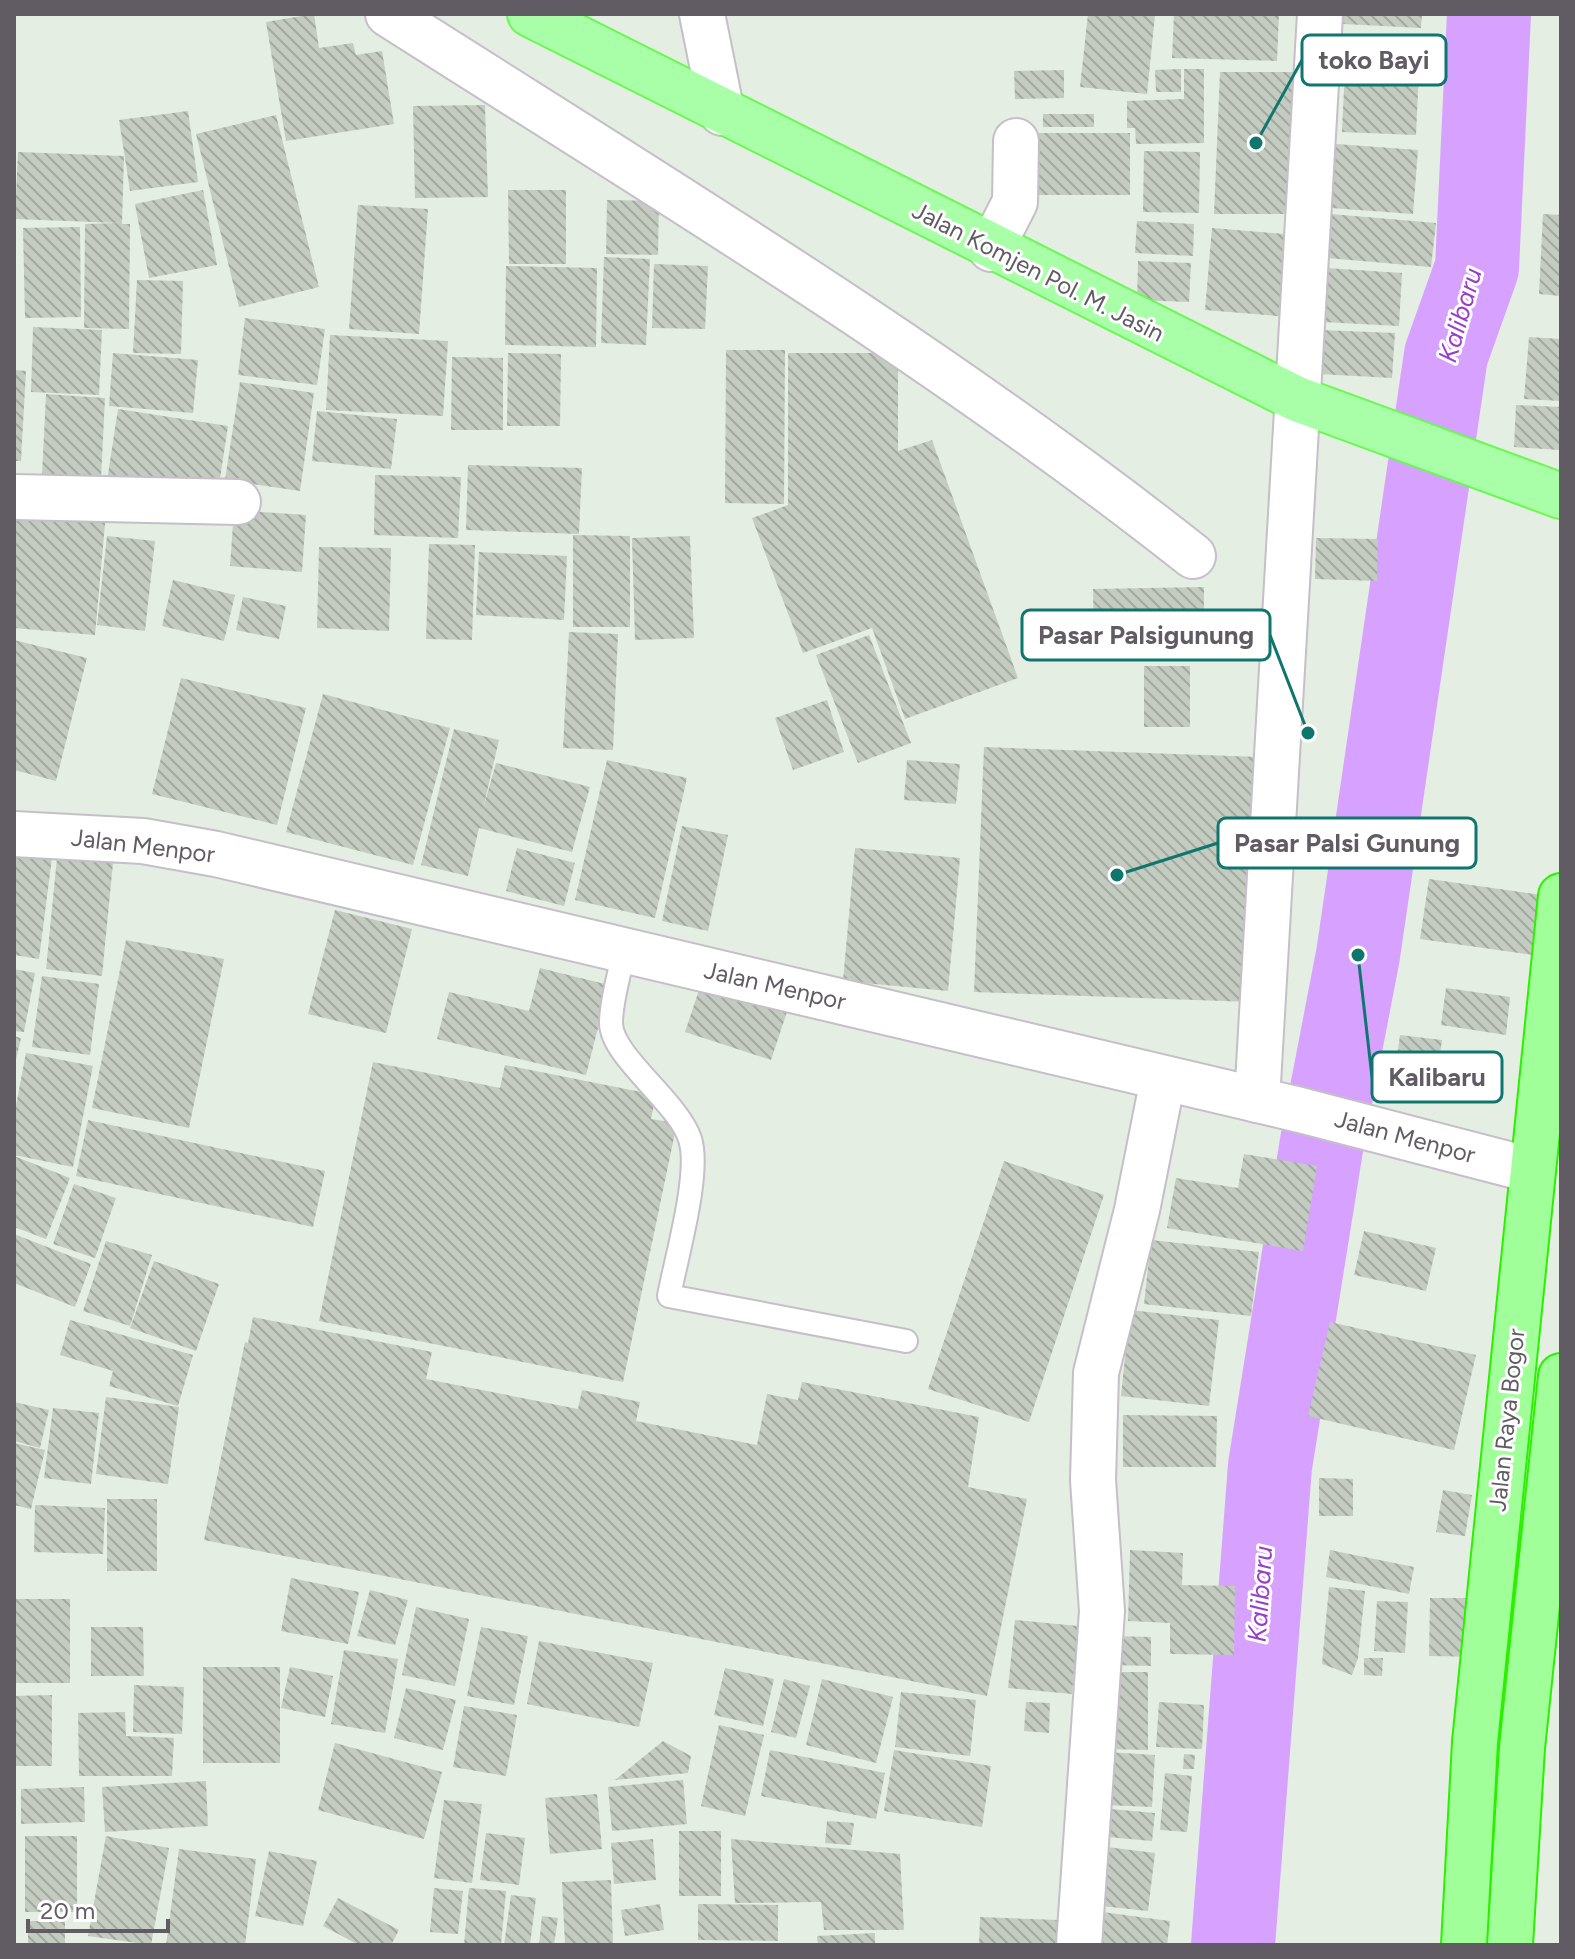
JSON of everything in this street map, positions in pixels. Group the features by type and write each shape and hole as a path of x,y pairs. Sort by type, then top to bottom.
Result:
{"highway":[{"name":"Jalan Raya Bogor","path":"1464,1945 1475,1742 1561,896"},
{"name":"Jalan Raya Bogor","path":"1510,1945 1522,1748 1561,1376"},
{"path":"1466,1898 1512,1901"}],"main road":[{"name":"Jalan Komjen Pol. M. Jasin","path":"555,20 722,113 1297,399 1561,496"}],"street":[{"path":"388,14 842,303 1099,482 1193,556"},
{"path":"702,14 722,113"},
{"path":"1257,1100 1320,14"},
{"path":"991,249 1015,202 1016,141"},
{"path":"14,497 238,502"},
{"name":"Jalan Menpor","path":"14,834 143,841 216,854 1300,1110 1531,1170"},
{"path":"1079,1945 1102,1611 1093,1480 1096,1373 1137,1210 1163,1079"}],"lane":[{"path":"624,950 611,1025 623,1051 679,1116 690,1139 694,1162 669,1296 906,1341"}],"building":[{"path":"314,14 319,48 353,43 356,55 382,51 394,124 286,141 266,22"},
{"path":"1088,14 1155,15 1147,94 1080,87"},
{"path":"1174,14 1279,14 1277,61 1172,58"},
{"path":"1343,14 1422,14 1421,28 1343,24"},
{"path":"1346,46 1420,49 1416,135 1342,132"},
{"path":"1181,69 1181,92 1156,92 1155,70"},
{"path":"1184,69 1204,69 1204,143 1136,144 1135,128 1127,128 1127,101 1184,99"},
{"path":"1064,70 1064,98 1015,99 1014,71"},
{"path":"1220,72 1296,72 1293,214 1214,214"},
{"path":"485,105 488,197 415,198 413,106"},
{"path":"188,111 198,182 130,191 119,120"},
{"path":"1043,114 1094,114 1094,127 1043,127"},
{"path":"276,115 319,287 239,307 196,134"},
{"path":"1034,133 1130,133 1130,195 1034,195"},
{"path":"1336,144 1418,150 1413,214 1331,208"},
{"path":"1144,151 1200,152 1199,213 1143,212"},
{"path":"18,152 124,156 122,224 130,224 129,329 84,328 85,224 119,223 15,219"},
{"path":"203,190 217,265 149,278 135,204"},
{"path":"508,190 566,190 566,264 509,264"},
{"path":"607,200 659,201 658,255 606,254"},
{"path":"358,205 428,209 419,334 349,329"},
{"path":"1331,214 1436,223 1431,267 1327,258"},
{"path":"1543,214 1561,215 1561,296 1539,294"},
{"path":"1137,221 1194,224 1193,256 1135,253"},
{"path":"80,227 81,317 25,318 23,228"},
{"path":"1212,228 1296,235 1289,317 1205,310"},
{"path":"604,257 650,259 646,345 601,343"},
{"path":"1138,261 1191,263 1189,302 1137,300"},
{"path":"654,264 708,266 705,329 652,328"},
{"path":"506,266 597,268 596,347 505,345"},
{"path":"1326,268 1402,273 1399,326 1323,322"},
{"path":"137,280 183,281 181,354 133,353"},
{"path":"245,318 325,329 317,385 238,375"},
{"path":"33,327 102,330 99,395 31,392"},
{"path":"1321,330 1395,333 1392,378 1319,374"},
{"path":"330,335 448,341 443,416 326,410"},
{"path":"1529,337 1561,339 1561,401 1524,399"},
{"path":"726,350 785,350 784,504 725,503"},
{"path":"113,353 198,360 193,413 109,406"},
{"path":"508,353 561,354 560,426 507,426"},
{"path":"788,353 898,353 898,451 932,440 1018,678 905,719 872,628 803,653 752,518 788,505"},
{"path":"452,357 503,358 503,430 451,430"},
{"path":"14,370 26,371 21,461 14,461"},
{"path":"240,382 314,393 300,491 225,480"},
{"path":"46,394 105,398 101,479 42,475"},
{"path":"1516,405 1561,407 1561,450 1514,447"},
{"path":"118,409 228,426 217,498 107,481"},
{"path":"317,411 397,419 391,469 312,461"},
{"path":"468,465 582,468 579,534 466,530"},
{"path":"375,475 461,477 458,538 374,535"},
{"path":"14,505 106,513 95,635 14,628"},
{"path":"234,510 306,515 302,572 230,566"},
{"path":"573,535 630,536 630,627 573,627"},
{"path":"107,536 155,541 145,631 97,625"},
{"path":"690,536 694,638 635,640 632,538"},
{"path":"1316,538 1378,539 1377,581 1315,579"},
{"path":"429,544 475,545 472,640 426,639"},
{"path":"319,547 391,548 389,631 317,628"},
{"path":"479,552 567,556 564,620 476,615"},
{"path":"173,580 235,595 224,641 162,626"},
{"path":"1204,587 1204,637 1094,639 1093,589"},
{"path":"243,597 286,606 279,639 236,630"},
{"path":"569,632 618,634 613,750 563,748"},
{"path":"869,635 911,743 858,763 816,655"},
{"path":"14,640 87,658 56,781 14,770"},
{"path":"1144,666 1190,666 1190,727 1144,727"},
{"path":"181,678 306,708 277,825 152,794"},
{"path":"323,694 450,728 413,865 286,832"},
{"path":"827,700 844,752 793,770 775,718"},
{"path":"454,729 499,740 483,809 496,763 590,787 572,852 479,828 468,876 421,865"},
{"path":"984,747 1259,757 1250,1002 974,992"},
{"path":"607,760 687,778 655,918 575,900"},
{"path":"907,760 960,764 956,804 904,800"},
{"path":"682,826 728,835 708,931 662,921"},
{"path":"517,848 575,863 564,906 506,891"},
{"path":"855,848 960,858 948,991 843,981"},
{"path":"14,853 52,858 39,959 14,955"},
{"path":"57,858 113,863 102,976 46,969"},
{"path":"1429,879 1542,895 1533,955 1420,939"},
{"path":"335,910 412,929 386,1033 308,1014"},
{"path":"126,940 224,959 189,1128 92,1108"},
{"path":"540,968 609,985 586,1075 437,1039 449,992 529,1011"},
{"path":"14,969 35,973 24,1032 14,1031"},
{"path":"42,976 99,984 90,1055 32,1047"},
{"path":"702,981 788,1009 771,1060 685,1032"},
{"path":"1446,988 1510,997 1506,1035 1441,1025"},
{"path":"1400,1035 1442,1040 1434,1094 1393,1087"},
{"path":"14,1036 21,1038 15,1064 14,1064"},
{"path":"26,1053 93,1066 73,1167 14,1155 14,1116"},
{"path":"373,1062 500,1088 505,1065 656,1095 651,1119 677,1123 623,1382 319,1321"},
{"path":"88,1120 325,1171 313,1227 76,1176"},
{"path":"1244,1154 1317,1166 1303,1251 1167,1228 1176,1178 1238,1188"},
{"path":"14,1156 70,1178 46,1239 14,1227"},
{"path":"1004,1161 1104,1195 1029,1422 928,1389"},
{"path":"74,1184 116,1198 95,1258 53,1244"},
{"path":"1364,1231 1436,1248 1426,1291 1354,1275"},
{"path":"14,1234 91,1264 75,1307 14,1283"},
{"path":"1151,1240 1259,1252 1251,1316 1144,1304"},
{"path":"106,1241 152,1255 130,1326 83,1311"},
{"path":"154,1261 219,1284 196,1351 130,1328"},
{"path":"1130,1310 1219,1320 1209,1406 1121,1396"},
{"path":"253,1317 432,1352 426,1379 578,1409 582,1390 640,1402 636,1421 757,1445 767,1394 798,1400 802,1382 979,1417 968,1487 1027,1499 987,1696 204,1540 245,1342 248,1343"},
{"path":"70,1320 193,1355 178,1406 109,1386 113,1371 60,1355"},
{"path":"1330,1322 1476,1355 1454,1450 1308,1416"},
{"path":"106,1397 179,1407 168,1484 96,1474"},
{"path":"14,1402 49,1410 40,1448 14,1441"},
{"path":"53,1408 99,1413 91,1484 44,1478"},
{"path":"1123,1415 1217,1416 1216,1467 1123,1467"},
{"path":"14,1443 45,1450 31,1509 14,1505"},
{"path":"1319,1478 1353,1479 1353,1516 1319,1516"},
{"path":"1443,1490 1472,1495 1465,1536 1436,1532"},
{"path":"107,1499 157,1499 157,1571 107,1571"},
{"path":"35,1505 105,1508 103,1554 34,1552"},
{"path":"1130,1550 1183,1553 1182,1585 1235,1586 1234,1655 1170,1654 1170,1623 1128,1621"},
{"path":"1330,1550 1414,1567 1409,1594 1326,1577"},
{"path":"291,1578 359,1592 348,1644 281,1631"},
{"path":"1329,1587 1365,1591 1358,1658 1352,1675 1322,1664"},
{"path":"370,1590 408,1600 395,1645 357,1636"},
{"path":"1430,1598 1480,1598 1479,1657 1429,1656"},
{"path":"14,1599 70,1599 70,1683 14,1683"},
{"path":"1377,1601 1408,1602 1405,1653 1374,1651"},
{"path":"416,1607 469,1619 455,1686 402,1675"},
{"path":"1015,1620 1078,1626 1072,1694 1008,1688"},
{"path":"91,1627 143,1627 144,1676 91,1676"},
{"path":"481,1627 528,1636 514,1705 467,1696"},
{"path":"1111,1636 1151,1637 1151,1666 1110,1665"},
{"path":"539,1641 653,1663 639,1727 527,1704"},
{"path":"344,1650 398,1659 385,1733 331,1724"},
{"path":"1364,1658 1383,1658 1382,1676 1364,1675"},
{"path":"203,1667 280,1667 280,1763 203,1763"},
{"path":"290,1667 333,1676 325,1717 281,1708"},
{"path":"725,1668 774,1679 763,1726 714,1715"},
{"path":"1107,1672 1148,1672 1148,1750 1106,1749"},
{"path":"784,1679 810,1686 796,1738 771,1732"},
{"path":"822,1679 893,1697 876,1763 806,1745"},
{"path":"134,1685 184,1687 182,1734 133,1732"},
{"path":"406,1688 456,1700 443,1750 394,1738"},
{"path":"901,1692 976,1700 970,1756 895,1747"},
{"path":"52,1695 52,1766 14,1766 14,1696"},
{"path":"1026,1702 1050,1703 1049,1733 1024,1731"},
{"path":"1159,1702 1204,1705 1202,1749 1156,1747"},
{"path":"464,1706 517,1715 506,1776 453,1767"},
{"path":"125,1712 126,1736 174,1738 172,1776 79,1776 78,1713"},
{"path":"719,1725 764,1735 745,1816 701,1806"},
{"path":"663,1741 691,1756 688,1773 615,1780"},
{"path":"335,1743 442,1772 424,1839 318,1810"},
{"path":"770,1750 885,1773 876,1819 761,1796"},
{"path":"894,1750 991,1766 982,1827 884,1811"},
{"path":"1106,1752 1155,1755 1152,1807 1104,1805"},
{"path":"1184,1754 1195,1755 1194,1769 1183,1769"},
{"path":"1165,1773 1192,1776 1187,1832 1160,1830"},
{"path":"683,1780 687,1824 612,1831 608,1787"},
{"path":"206,1781 208,1826 105,1832 102,1787"},
{"path":"84,1787 85,1822 21,1824 21,1789"},
{"path":"597,1794 602,1849 550,1854 545,1798"},
{"path":"444,1800 482,1804 472,1883 434,1878"},
{"path":"1099,1808 1155,1813 1152,1841 1096,1836"},
{"path":"827,1821 854,1823 851,1845 825,1843"},
{"path":"679,1831 721,1831 721,1896 679,1896"},
{"path":"486,1833 525,1838 519,1885 480,1880"},
{"path":"25,1836 77,1836 77,1912 25,1912"},
{"path":"106,1836 169,1848 151,1945 88,1936"},
{"path":"653,1839 656,1880 614,1884 611,1843"},
{"path":"731,1839 900,1854 904,1930 824,1930 821,1902 735,1903"},
{"path":"1099,1846 1155,1853 1148,1911 1092,1905"},
{"path":"179,1849 256,1859 245,1945 166,1945"},
{"path":"269,1851 317,1861 303,1926 255,1916"},
{"path":"611,1880 613,1945 565,1945 562,1882"},
{"path":"434,1888 463,1891 458,1934 430,1932"},
{"path":"469,1888 506,1891 501,1945 464,1945"},
{"path":"511,1895 536,1898 530,1945 504,1945"},
{"path":"338,1898 399,1930 391,1945 359,1945 323,1926"},
{"path":"660,1904 664,1930 625,1936 621,1910"},
{"path":"698,1904 778,1905 778,1941 698,1940"},
{"path":"1102,1912 1170,1921 1167,1945 1097,1945"},
{"path":"542,1916 558,1918 554,1945 539,1945"},
{"path":"980,1917 1058,1920 1057,1945 979,1945"},
{"path":"28,1921 65,1921 65,1945 28,1945"},
{"path":"875,1933 875,1945 818,1945 817,1936"}],"waterway":[{"name":"Kalibaru","path":"1233,1945 1270,1466 1322,1142 1358,955 1446,355 1477,268 1489,14"}],"place":[{"name":"toko Bayi","path":"1256,143"},
{"name":"Pasar Palsigunung","path":"1308,733"},
{"name":"Pasar Palsi Gunung","path":"1117,875"},
{"name":"Kalibaru","path":"1358,955"}]}
